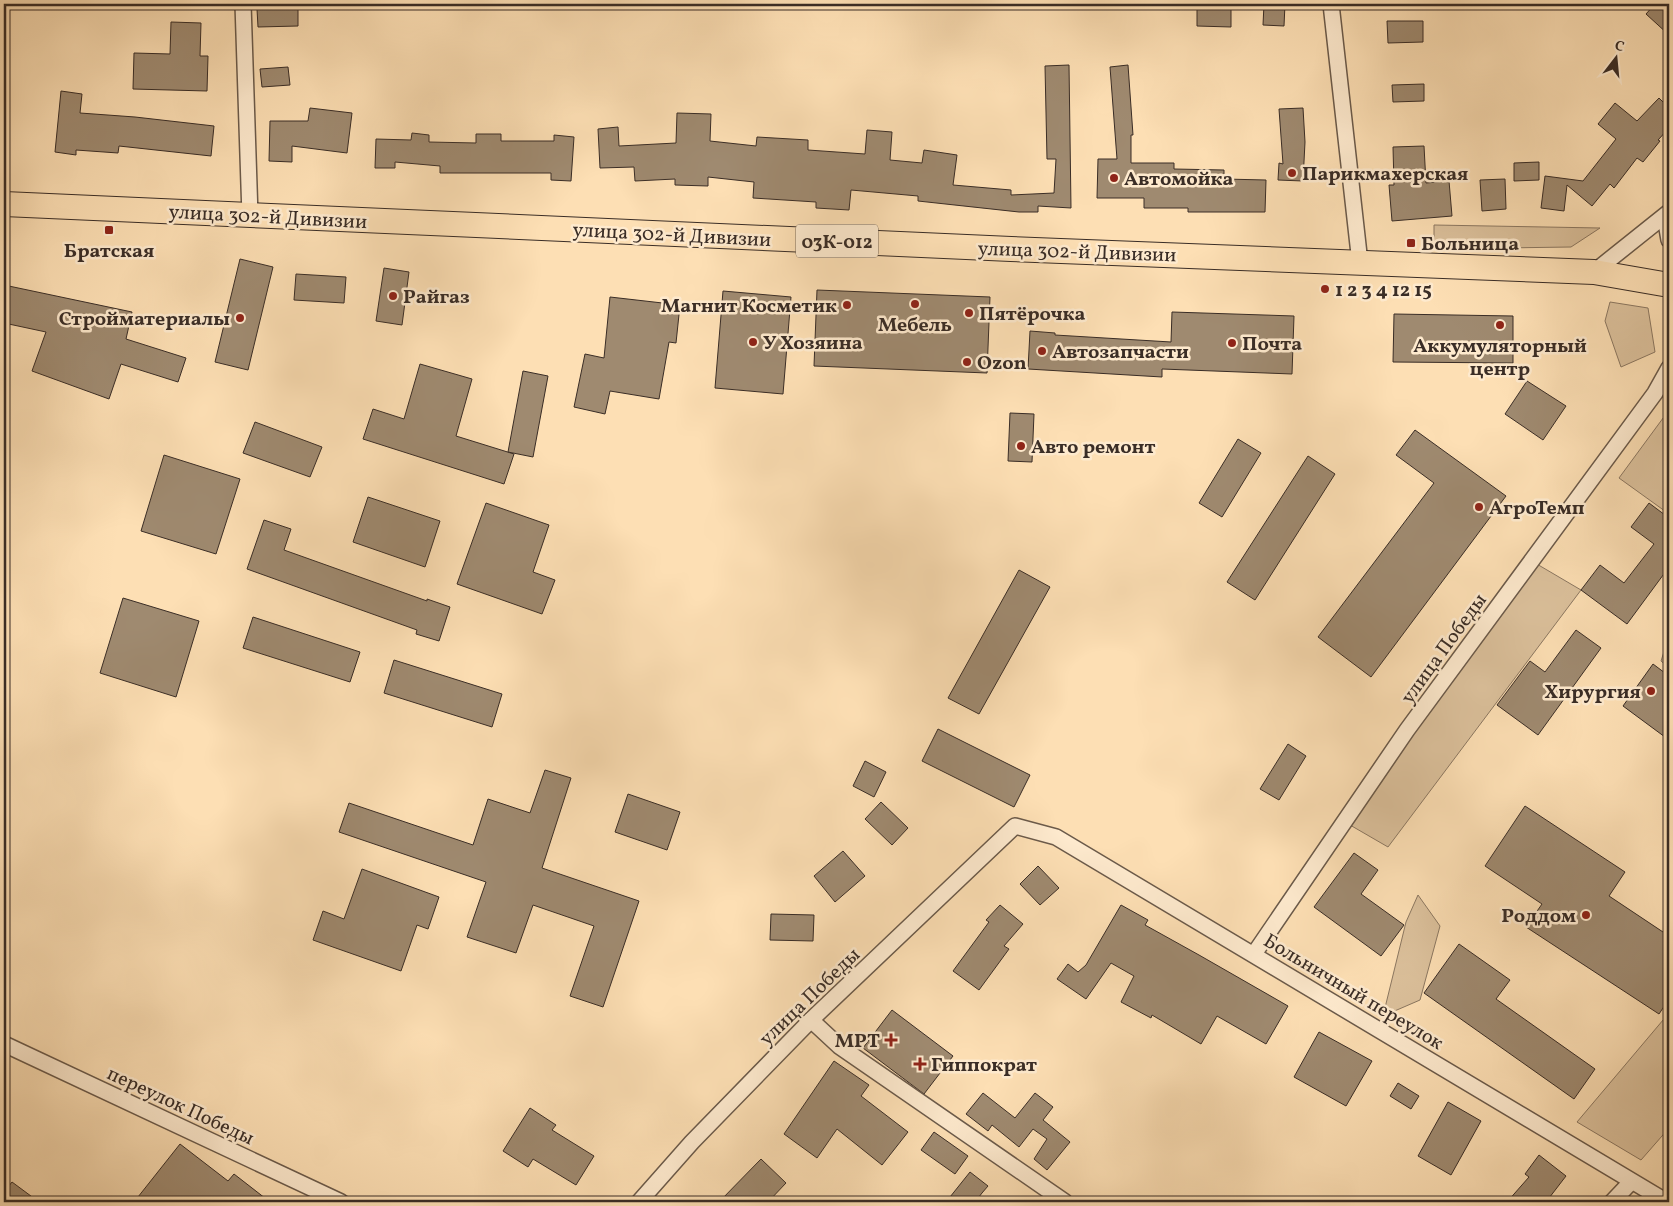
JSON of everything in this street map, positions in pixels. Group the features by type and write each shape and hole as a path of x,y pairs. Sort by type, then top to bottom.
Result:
{"main road":[{"name":"улица 302-й Дивизии","path":"4,204 1594,272 1669,285"}],"street":[{"path":"243,4 250,216"},
{"path":"1331,4 1360,263"},
{"path":"1667,215 1669,240"},
{"path":"1594,272 1667,215"},
{"name":"улица Победы","path":"1254,954 1407,730 1655,393 1669,368"},
{"name":"улица Победы","path":"639,1202 692,1142 811,1020 1015,826"},
{"name":"Больничный переулок","path":"1015,826 1056,836 1667,1202"},
{"path":"811,1020 839,1046 1065,1202"},
{"name":"переулок Победы","path":"4,1044 341,1202"},
{"path":"1612,1202 1631,1182"}],"shaded area":[{"path":"1434,225 1600,228 1571,247 1434,249"},
{"path":"1610,302 1648,308 1655,352 1621,367 1605,321"},
{"path":"1669,410 1669,514 1619,478"},
{"path":"1530,560 1581,590 1388,847 1350,825"},
{"path":"1669,636 1669,668 1661,661"},
{"path":"1418,895 1440,926 1420,1000 1383,1016 1406,922"},
{"path":"1669,1013 1669,1128 1641,1160 1577,1122"}],"building":[{"path":"1197,4 1231,4 1231,27 1197,26"},
{"path":"1264,4 1285,4 1284,26 1263,25"},
{"path":"1655,4 1669,4 1669,35 1646,14"},
{"path":"298,8 298,26 258,27 257,9"},
{"path":"1387,21 1423,21 1423,42 1388,43"},
{"path":"171,22 201,23 200,56 208,56 207,91 133,89 134,53 170,54"},
{"path":"1069,65 1071,208 1038,206 1038,212 1019,212 918,201 918,196 851,190 849,210 816,208 816,202 753,198 754,182 708,177 708,186 675,185 675,179 635,181 634,167 600,168 598,129 618,127 619,146 676,143 677,113 711,114 710,141 756,146 757,137 808,140 808,150 865,154 867,130 892,132 890,160 922,163 924,150 957,155 953,185 1011,190 1011,195 1054,193 1056,159 1047,159 1045,66"},
{"path":"1128,65 1133,135 1131,135 1131,163 1174,163 1174,169 1224,170 1224,179 1266,180 1265,212 1188,212 1188,208 1144,208 1144,198 1097,198 1098,159 1117,159 1110,67"},
{"path":"288,67 290,85 262,87 260,69"},
{"path":"1424,84 1424,101 1393,102 1392,85"},
{"path":"61,91 82,94 80,113 214,126 211,156 119,146 118,153 76,150 76,155 55,152"},
{"path":"1659,98 1669,108 1669,128 1643,162 1637,158 1614,188 1610,184 1592,206 1567,185 1564,211 1541,208 1545,176 1583,181 1616,139 1598,124 1615,103 1637,121"},
{"path":"310,108 352,113 347,153 292,146 292,162 269,161 270,121 308,121"},
{"path":"1303,108 1305,142 1303,181 1278,180 1279,163 1283,164 1279,109"},
{"path":"412,133 429,135 429,142 476,143 476,134 501,134 501,141 554,141 554,135 574,137 571,181 551,180 551,173 440,173 440,166 395,162 395,168 375,168 376,139 411,140"},
{"path":"1424,146 1426,183 1449,181 1452,216 1392,221 1389,185 1394,185 1393,147"},
{"path":"1539,162 1539,180 1514,181 1514,163"},
{"path":"1505,179 1506,209 1482,211 1480,180"},
{"path":"240,259 273,267 248,370 215,362"},
{"name":"Райгаз","path":"384,268 409,272 402,325 376,321"},
{"path":"296,274 346,277 344,303 294,300"},
{"path":"4,285 132,312 126,339 186,358 178,382 121,364 109,399 32,371 46,332 4,323"},
{"path":"817,290 990,297 987,373 814,366"},
{"name":"У Хозяина","path":"723,291 791,297 783,394 715,388"},
{"path":"610,297 680,305 676,343 669,342 659,399 610,391 605,414 574,407 585,354 604,358"},
{"path":"1172,312 1294,316 1292,374 1162,369 1162,377 1028,369 1030,331 1055,333 1055,335 1171,342"},
{"path":"1394,314 1513,316 1513,363 1393,362"},
{"path":"420,364 472,379 456,436 514,454 504,484 363,439 373,409 404,419"},
{"path":"523,371 548,376 533,457 508,452"},
{"path":"1527,381 1566,406 1543,440 1505,414"},
{"path":"1010,413 1034,414 1032,462 1008,461"},
{"path":"255,422 322,447 310,477 243,453"},
{"path":"1415,430 1506,496 1371,677 1318,637 1434,483 1396,455"},
{"path":"1238,439 1261,453 1222,517 1199,503"},
{"path":"164,455 240,479 216,554 141,531"},
{"path":"1308,456 1335,474 1255,600 1227,582"},
{"path":"368,497 440,521 425,567 353,542"},
{"path":"486,503 549,525 533,572 555,580 542,614 457,584"},
{"path":"1649,503 1669,518 1669,567 1627,624 1581,590 1600,565 1624,583 1654,544 1631,527"},
{"path":"264,520 291,529 284,550 427,601 427,599 450,607 439,641 416,634 417,630 247,569"},
{"path":"1019,570 1050,587 979,714 948,698"},
{"path":"123,598 199,621 176,697 100,673"},
{"path":"253,617 360,652 350,682 243,648"},
{"path":"1576,630 1601,648 1538,735 1497,705 1530,661 1545,672"},
{"path":"394,660 502,694 492,727 384,693"},
{"name":"Хирургия","path":"1653,664 1669,676 1669,740 1623,706"},
{"path":"938,729 1030,775 1014,807 922,761"},
{"path":"1288,744 1306,756 1279,800 1260,789"},
{"path":"865,761 886,772 874,797 853,786"},
{"path":"545,770 571,778 542,868 639,901 603,1007 570,996 594,926 533,905 516,953 467,937 486,882 339,832 349,803 473,845 488,799 530,813"},
{"path":"628,794 680,812 667,850 615,832"},
{"path":"881,802 908,828 892,845 865,819"},
{"name":"Роддом","path":"1525,806 1625,872 1609,896 1669,936 1669,999 1659,1014 1526,927 1542,904 1485,866"},
{"path":"843,851 865,876 835,902 814,876"},
{"path":"1354,853 1378,870 1361,894 1404,925 1381,956 1314,907"},
{"path":"1038,866 1059,888 1040,905 1020,884"},
{"path":"362,869 439,897 428,929 417,925 401,971 313,940 323,911 344,919"},
{"path":"1000,905 1023,924 1004,946 1009,949 979,990 953,971 989,922 986,920"},
{"path":"1121,905 1148,920 1145,925 1288,1006 1266,1044 1217,1016 1201,1044 1152,1015 1151,1018 1121,1002 1134,976 1111,963 1086,999 1057,979 1068,964 1078,972 1086,965"},
{"path":"771,914 814,915 813,941 770,940"},
{"path":"1459,944 1510,980 1496,999 1595,1069 1574,1099 1424,993"},
{"path":"892,1010 953,1056 924,1094 863,1048"},
{"path":"1319,1032 1372,1061 1346,1106 1294,1077"},
{"path":"834,1061 869,1085 861,1096 908,1132 882,1165 837,1129 817,1158 784,1134"},
{"path":"1398,1083 1419,1096 1411,1109 1390,1096"},
{"path":"983,1093 1015,1118 1035,1093 1053,1107 1043,1120 1070,1142 1047,1170 1034,1159 1047,1139 1033,1129 1019,1147 992,1125 988,1131 966,1114"},
{"path":"1448,1102 1481,1121 1451,1175 1418,1156"},
{"path":"530,1108 556,1125 552,1130 594,1156 576,1185 533,1159 528,1167 503,1151"},
{"path":"934,1132 968,1156 955,1174 921,1150"},
{"path":"180,1144 228,1181 234,1174 270,1202 134,1202"},
{"path":"1539,1155 1566,1176 1546,1202 1507,1202 1529,1177 1525,1174"},
{"path":"761,1159 786,1183 768,1202 719,1202"},
{"path":"970,1172 988,1186 975,1202 946,1202"},
{"path":"12,1182 39,1202 4,1202 4,1192"}],"place":[{"name":"Парикмахерская","path":"1292,173"},
{"name":"Автомойка","path":"1114,178"},
{"name":"Братская","path":"109,230"},
{"name":"Больница","path":"1411,243"},
{"name":"1 2 3 4 12 15","path":"1325,289"},
{"name":"Райгаз","path":"393,296"},
{"name":"Мебель","path":"915,304"},
{"name":"Магнит Косметик","path":"847,305"},
{"name":"Пятёрочка","path":"969,313"},
{"name":"Стройматериалы","path":"240,318"},
{"name":"Аккумуляторный центр","path":"1500,325"},
{"name":"У Хозяина","path":"753,342"},
{"name":"Почта","path":"1232,343"},
{"name":"Автозапчасти","path":"1042,351"},
{"name":"Ozon","path":"967,362"},
{"name":"Авто ремонт","path":"1021,446"},
{"name":"АгроТемп","path":"1479,507"},
{"name":"Хирургия","path":"1651,691"},
{"name":"Роддом","path":"1586,915"},
{"name":"МРТ","path":"891,1040"},
{"name":"Гиппократ","path":"920,1064"}]}
